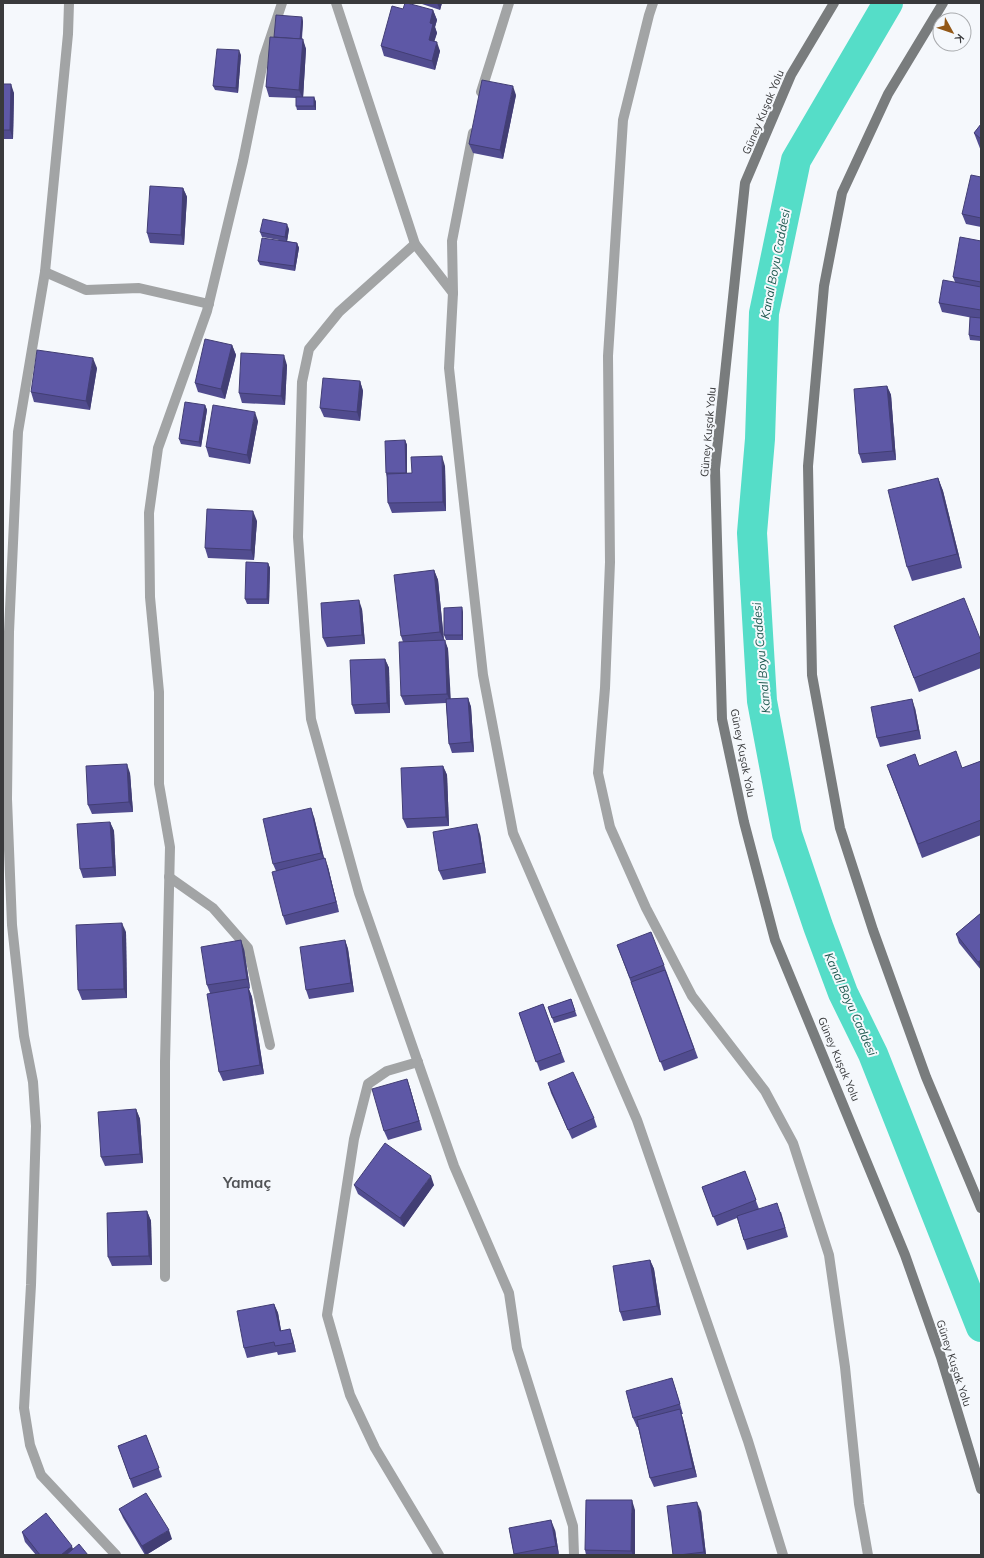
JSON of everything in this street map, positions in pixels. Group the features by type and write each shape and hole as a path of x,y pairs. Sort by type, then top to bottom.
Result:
{"main road":[{"name":"Güney Kuşak Yolu","path":"834,3 791,75 745,183 715,469 722,719 744,822 776,940 905,1255 940,1357 981,1489"},
{"path":"943,3 888,94 842,193 825,279 808,466 812,675 842,835 873,930 926,1077 981,1208"}],"street":[{"path":"68,3 68,34 45,272 18,432 9,632 7,799 12,926 24,1036 33,1082 36,1126 32,1285 24,1408 30,1445 41,1475 116,1555"},
{"path":"165,1277 165,1062 170,847 159,784 159,692 150,597 149,513 158,448 209,304 243,161 264,57 282,3"},
{"path":"336,3 415,244 453,293"},
{"path":"479,101 509,3"},
{"path":"653,3 648,15 623,120 608,356 610,562 605,688 598,774 610,827 646,908 688,990 765,1091 793,1143 829,1255 845,1367 859,1504 868,1555"},
{"path":"475,124 452,241 453,293 449,368 482,667 513,832 637,1120 745,1433 783,1555"},
{"path":"415,244 339,312 309,349 302,382 298,537 311,719 359,893 454,1166 509,1293 517,1348 572,1526 574,1555"},
{"path":"45,272 86,290 139,288 209,304"},
{"path":"169,877 213,908 248,948 270,1045"},
{"path":"418,1062 387,1071 368,1084 354,1139 327,1315 350,1395 375,1448 439,1555"}],"building":[{"path":"405,3 433,10 430,23 433,24 429,40 437,42 432,61 381,46 392,6 403,9"},
{"path":"276,15 302,17 300,39 274,37"},
{"path":"270,37 303,39 299,90 266,87"},
{"path":"217,49 239,50 236,88 213,86"},
{"path":"482,80 513,86 500,150 469,144"},
{"path":"3,84 11,84 10,130 3,130"},
{"path":"296,97 314,97 314,106 296,106"},
{"path":"981,124 981,139 974,133"},
{"path":"971,175 981,177 981,218 962,214"},
{"path":"150,186 183,188 181,235 147,233"},
{"path":"263,219 287,224 285,237 260,232"},
{"path":"960,237 981,241 981,282 953,277"},
{"path":"262,238 297,243 294,266 258,261"},
{"path":"943,280 981,287 981,310 939,303"},
{"path":"970,317 981,318 981,337 969,335"},
{"path":"205,339 232,345 221,389 195,383"},
{"path":"37,350 93,358 86,401 31,392"},
{"path":"241,353 284,355 281,396 239,393"},
{"path":"323,378 360,381 357,412 320,408"},
{"path":"887,386 893,451 859,454 854,389"},
{"path":"185,402 205,405 199,442 179,439"},
{"path":"213,405 255,412 247,455 206,447"},
{"path":"405,440 406,473 386,473 385,441"},
{"path":"442,456 443,502 388,503 387,474 412,473 411,457"},
{"path":"938,478 957,554 907,567 888,490"},
{"path":"207,509 253,511 251,550 205,548"},
{"path":"246,562 268,563 267,599 245,599"},
{"path":"434,570 440,632 401,636 394,575"},
{"path":"964,598 981,641 981,652 914,678 894,626"},
{"path":"359,600 362,635 323,638 321,603"},
{"path":"462,607 462,635 444,635 444,608"},
{"path":"445,640 447,694 401,696 399,642"},
{"path":"385,659 387,703 352,705 350,660"},
{"path":"468,698 471,742 449,744 446,699"},
{"path":"912,699 918,730 877,738 871,707"},
{"path":"956,751 962,768 981,761 981,820 918,844 887,765 915,754 919,766"},
{"path":"127,764 129,802 88,805 86,766"},
{"path":"443,766 446,817 403,819 401,768"},
{"path":"311,808 321,853 273,864 263,819"},
{"path":"110,822 113,867 80,869 77,824"},
{"path":"477,824 483,863 439,871 433,832"},
{"path":"325,858 336,902 283,916 272,872"},
{"path":"981,913 981,960 978,962 956,934"},
{"path":"122,923 124,989 78,990 76,925"},
{"path":"651,932 664,965 630,978 617,945"},
{"path":"241,940 247,979 207,985 201,947"},
{"path":"345,940 351,983 306,990 300,947"},
{"path":"665,970 694,1049 660,1062 631,982"},
{"path":"248,987 260,1065 219,1072 207,994"},
{"path":"571,999 575,1011 552,1018 548,1007"},
{"path":"543,1004 561,1053 536,1062 519,1013"},
{"path":"573,1072 594,1118 568,1130 548,1083"},
{"path":"407,1079 419,1121 384,1131 372,1089"},
{"path":"136,1109 140,1154 101,1157 98,1112"},
{"path":"385,1143 431,1176 400,1218 354,1185"},
{"path":"745,1171 756,1200 713,1217 702,1187"},
{"path":"777,1203 785,1228 744,1240 737,1216"},
{"path":"147,1211 149,1256 108,1257 107,1213"},
{"path":"650,1260 657,1306 620,1312 613,1266"},
{"path":"274,1304 280,1331 290,1329 293,1343 275,1346 274,1342 244,1348 237,1311"},
{"path":"672,1378 680,1404 633,1418 626,1391"},
{"path":"680,1409 693,1468 650,1478 637,1420"},
{"path":"146,1435 159,1468 130,1479 118,1446"},
{"path":"146,1493 169,1530 142,1546 119,1509"},
{"path":"586,1500 632,1500 631,1551 585,1550"},
{"path":"697,1502 704,1552 673,1555 667,1506"},
{"path":"46,1513 72,1546 61,1555 40,1555 22,1532"},
{"path":"551,1520 556,1546 514,1554 509,1528"},
{"path":"79,1544 88,1555 66,1555"}],"waterway":[{"name":"Kanal Boyu Caddesi","path":"888,3 796,160 764,313 760,439 752,533 762,701 787,834 818,926 843,993 873,1054 981,1327"}],"district":[{"name":"Yamaç","path":"247,1182"}]}
